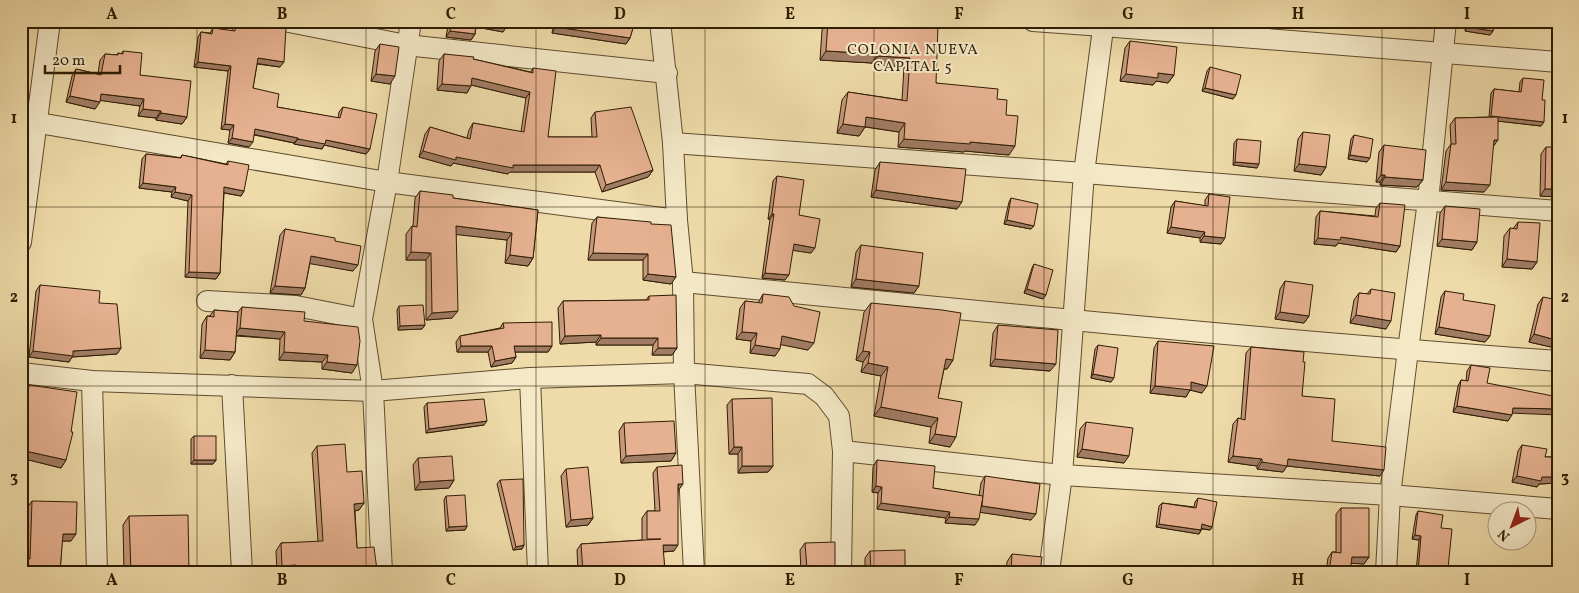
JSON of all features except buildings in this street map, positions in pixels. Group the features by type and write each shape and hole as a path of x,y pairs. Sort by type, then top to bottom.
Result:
{"street":[{"path":"21,242 30,121 50,21"},
{"path":"284,21 406,45 667,73"},
{"path":"382,572 373,391 362,319 387,182 410,21"},
{"path":"660,21 667,73 683,282 684,373 694,572"},
{"path":"1033,21 1103,23 1558,62"},
{"path":"1386,572 1390,495 1428,201 1446,21"},
{"path":"1048,572 1062,475 1084,173 1103,23"},
{"path":"30,121 387,182 677,220"},
{"path":"673,144 1084,173 1558,210"},
{"path":"683,282 1074,320 1408,350 1558,361"},
{"path":"207,300 296,306 362,319"},
{"path":"21,373 92,380 373,391 530,378 684,373 808,384 824,396 838,416 843,451 840,572"},
{"path":"530,378 538,572"},
{"path":"92,380 97,572"},
{"path":"232,385 242,572"},
{"path":"843,451 1062,475 1390,495 1558,509"}],"district":[{"name":"COLONIA NUEVA CAPITAL 5","path":"913,58"}]}
